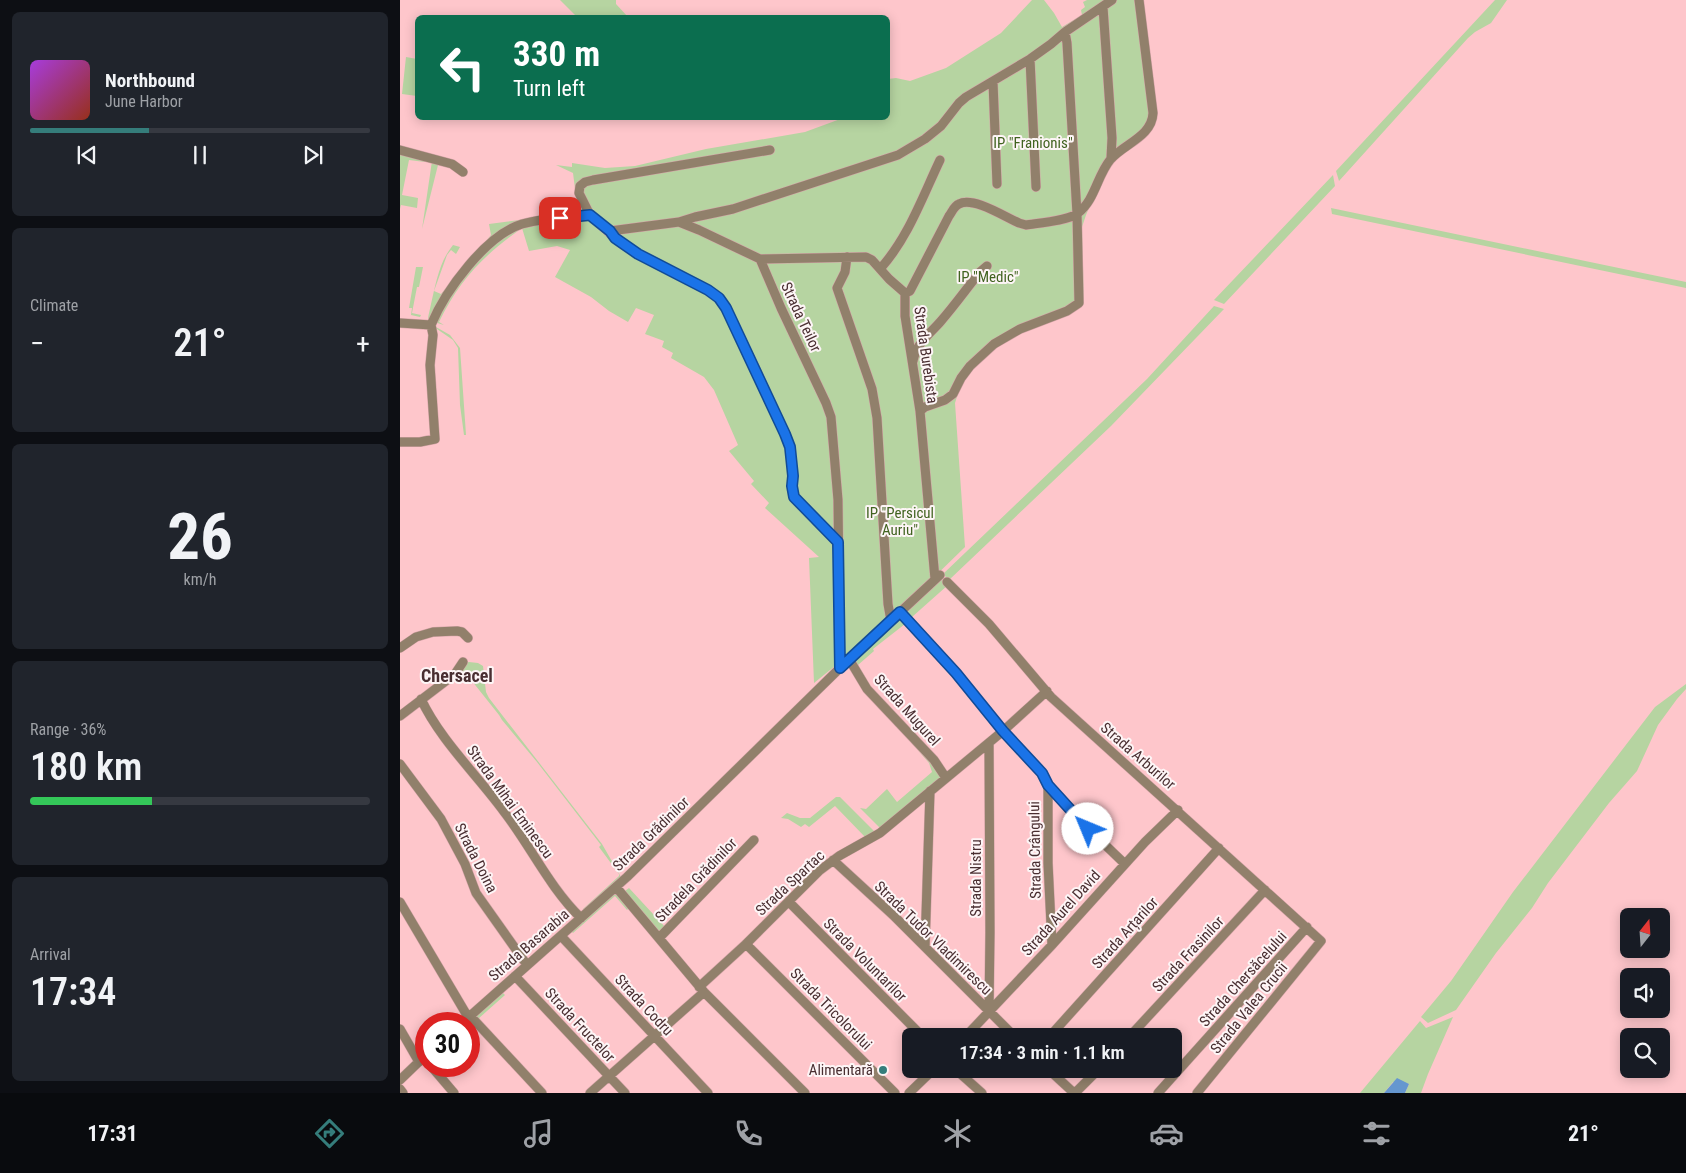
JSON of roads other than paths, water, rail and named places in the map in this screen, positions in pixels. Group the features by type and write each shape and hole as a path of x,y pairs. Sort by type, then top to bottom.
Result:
{"street":[{"path":"610,231 679,222 694,217 733,210 898,155 941,126 966,97 1030,59 1112,0"},
{"path":"904,293 910,291 949,216 959,204 964,202 976,203 1026,225 1077,214 1086,204 1111,158 1132,143 1150,126 1153,113 1139,0"},
{"path":"1103,7 1112,138 1111,158"},
{"path":"920,410 945,400 952,394 960,378 970,366 994,344 1020,329 1078,305 1080,294 1077,214 1065,32"},
{"path":"1030,59 1036,187"},
{"path":"993,82 997,184"},
{"path":"400,150 452,164 463,172"},
{"path":"770,150 585,182 580,186 579,193 590,215 610,231 622,244 708,290 719,298 726,308 751,359 790,447 794,497 838,542"},
{"path":"880,269 906,234 940,160"},
{"path":"400,442 420,442 435,439 430,365 433,335 431,325 443,300 480,253 496,239 520,224 545,219 590,215"},
{"path":"679,222 760,259"},
{"name":"Strada Burebista","path":"760,259 866,256 904,293 904,316 913,346 912,364 920,410 938,577"},
{"path":"847,257 845,272 837,288 860,359 869,376 875,408 888,604 891,621"},
{"name":"Strada Teilor","path":"760,259 830,411 836,476 840,668"},
{"path":"913,346 942,320 980,272 987,266"},
{"path":"400,322 431,325"},
{"name":"Strada Grădinilor","path":"805,1093 702,989 616,887 849,659 938,577"},
{"name":"Strada Arburilor","path":"947,582 989,624 1051,697 1321,941"},
{"path":"900,612 956,673 1003,731 1042,773 1048,785 1076,817 1125,864"},
{"path":"400,648 416,637 433,632 457,631 462,632 468,638"},
{"name":"Strada Mugurel","path":"849,659 867,689 934,760 946,778"},
{"path":"400,716 454,674 463,662"},
{"path":"925,947 930,791 989,743 1047,691"},
{"name":"Strada Mihai Eminescu","path":"421,699 441,732 502,808 558,890 581,918"},
{"name":"Strada Nistru","path":"989,743 989,1012"},
{"name":"Strada Doina","path":"400,764 440,819 464,864 476,893 527,965"},
{"name":"Strada Crângului","path":"1048,785 1048,863 1052,945"},
{"name":"Strada Spartac","path":"590,1093 654,1036 819,871 833,860 880,834 930,791"},
{"name":"Strada Aurel David","path":"974,1028 1125,864 1178,810"},
{"name":"Stradela Grădinilor","path":"659,938 754,840"},
{"name":"Strada Arțarilor","path":"1057,1028 1219,848"},
{"name":"Strada Tudor Vladimirescu","path":"833,860 925,947 1006,1028"},
{"name":"Strada Basarabia","path":"475,1012 616,887"},
{"name":"Strada Frasinilor","path":"1137,1028 1265,890"},
{"path":"400,902 460,1012"},
{"name":"Strada Voluntarilor","path":"789,902 914,1028"},
{"name":"Strada Chersăcelului","path":"1158,1093 1307,927"},
{"name":"Strada Codru","path":"561,936 708,1093"},
{"name":"Strada Valea Crucii","path":"1197,1093 1321,941"},
{"name":"Strada Tricolorului","path":"746,944 895,1093"},
{"name":"Strada Fructelor","path":"515,976 625,1093"},
{"path":"480,1027 542,1093"},
{"path":"400,1029 415,1048"},
{"path":"400,1080 415,1067"},
{"path":"440,1077 454,1093"},
{"path":"909,1093 925,1078"},
{"path":"965,1078 982,1093"},
{"path":"1058,1078 1075,1093 1090,1078"},
{"path":"400,1090 403,1093"}],"water":[{"path":"1397,1078 1409,1084 1405,1093 1384,1093"}],"place":[{"name":"Alimentară","path":"883,1070"}],"district":[{"name":"Chersacel","path":"457,676"}],"park label":[{"name":"IP \"Franionis\"","path":"1033,143"},
{"name":"IP \"Medic\"","path":"988,277"},
{"name":"IP \"Persicul Auriu\"","path":"900,522"}]}
